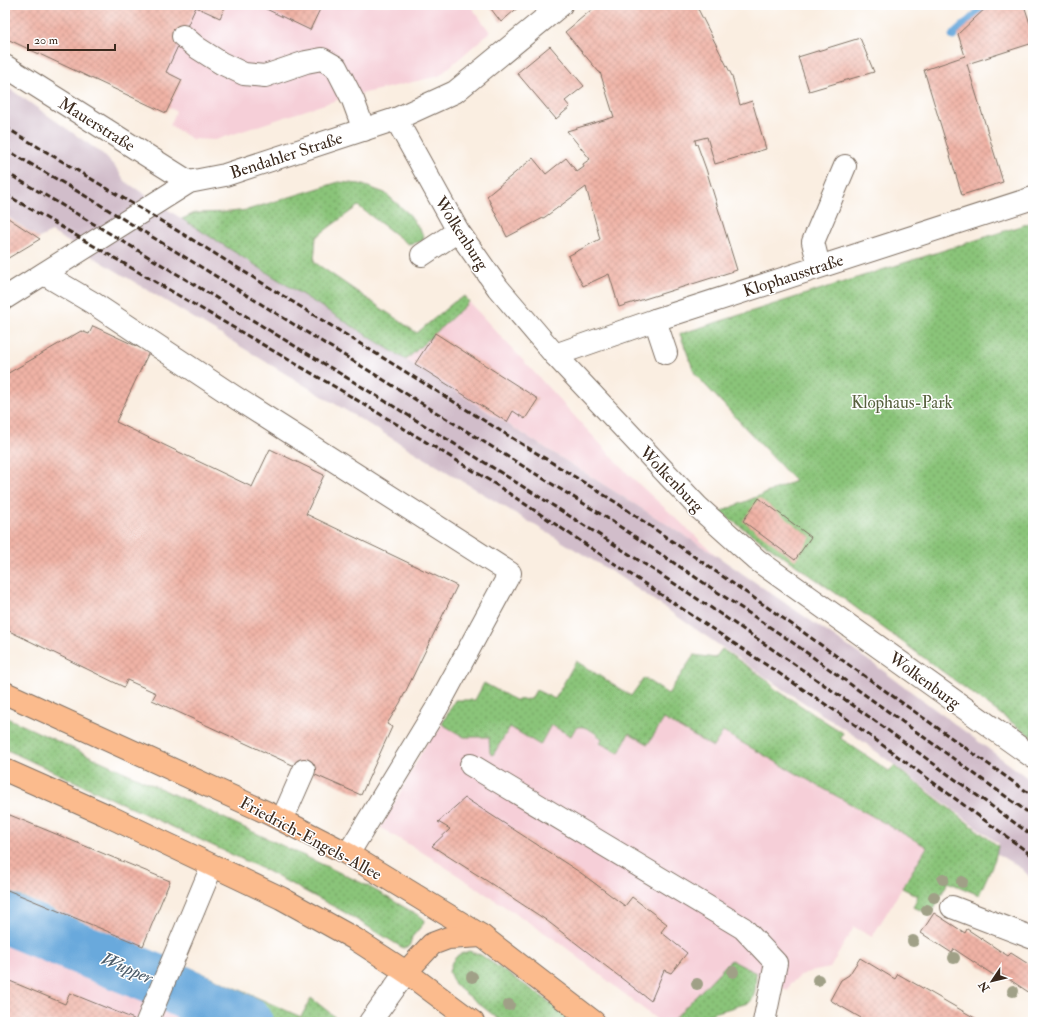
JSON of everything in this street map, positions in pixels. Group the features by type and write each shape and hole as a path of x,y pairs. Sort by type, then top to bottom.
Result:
{"main road":[{"name":"Friedrich-Engels-Allee","path":"5,693 282,820 348,854 482,936 594,1022"},
{"path":"5,770 104,814 281,898 355,939 406,972 473,1022"},
{"path":"406,972 432,944 448,938 482,936"},
{"path":"432,944 430,971 442,998"}],"street":[{"name":"Bendahler Straße","path":"5,298 189,182 232,172 364,130 396,119 455,92 562,5"},
{"path":"183,36 196,47 221,63 244,74 265,76 306,62 322,59 336,67 353,100 364,130"},
{"name":"Mauerstraße","path":"5,66 189,182"},
{"name":"Wolkenburg","path":"396,119 458,231 498,288 555,355 698,507 757,560 1033,757"},
{"path":"819,266 813,242 845,166"},
{"name":"Klophausstraße","path":"555,355 655,320 819,266 1033,198"},
{"path":"422,255 458,231"},
{"path":"44,274 94,303 233,396 510,572 438,706 348,854"},
{"path":"655,320 666,353"},
{"path":"471,765 743,928 776,962 764,1022"},
{"path":"282,820 304,770"},
{"path":"151,1014 212,866"},
{"path":"952,907 1033,938"},
{"path":"370,1022 406,972"}],"shaded area":[{"path":"5,5 470,5 490,32 439,76 343,98 215,140 192,139 170,126 176,111 5,29"},
{"path":"5,87 13,91 103,154 126,182 182,219 717,556 882,670 1033,782 1033,880 1022,869 996,853 999,844 861,740 774,683 617,575 52,232 39,238 5,215"},
{"path":"469,302 628,474 717,556 406,360"},
{"path":"664,719 713,747 723,731 927,847 872,937 854,927 830,968 805,973 791,983 788,991 731,960 671,1022 660,1022 560,943 430,857 381,828 431,735 435,736 442,724 464,737 489,737 490,753 510,727 551,725 575,728 583,726 602,739 629,733 648,744"},
{"path":"5,937 149,1002 192,1022 5,1022"}],"green space":[{"path":"339,182 360,184 385,193 410,215 424,236 423,241 408,244 358,206 316,237 314,262 417,333 454,302 465,296 469,302 406,360 182,219 195,213 247,210"},
{"name":"Klophaus-Park","path":"1033,222 1033,738 844,599 720,512 795,481 695,374 680,334"},
{"path":"722,649 766,679 775,689 843,733 840,738 889,771 894,766 998,846 995,859 979,895 948,882 931,914 913,907 918,896 902,888 927,847 723,732 713,747 664,719 648,744 629,733 619,753 600,743 602,739 600,737 590,730 582,727 576,728 571,736 551,725 540,745 510,727 493,755 490,753 489,737 464,737 442,724 455,700 475,700 484,683 515,700 531,699 536,690 555,699 576,661 631,696 644,678 668,694 694,655 715,658"},
{"path":"5,717 366,885 423,918 424,923 412,937 409,947 403,948 344,912 263,869 5,749"},
{"path":"5,890 184,965 301,1017 311,998 339,1020 338,1022 192,1022 5,937"},
{"path":"469,951 481,955 547,1000 574,1022 502,1022 455,985 449,972 452,962 458,955"},
{"path":"731,960 756,973 755,990 751,1000 748,1003 683,1022 671,1022"}],"building":[{"path":"5,5 226,5 220,18 196,7 166,72 182,80 166,113 5,38"},
{"path":"258,5 322,5 310,30"},
{"path":"488,5 521,5 501,22"},
{"path":"597,5 696,5 732,76 740,105 752,101 766,149 715,164 707,137 695,140 706,169 737,270 619,307 609,274 583,286 568,256 600,239 586,187 545,217 507,237 487,196 533,158 546,174 566,158 577,172 584,167 583,164 590,159 567,131 614,117 600,72 565,32"},
{"path":"989,5 1024,5 1033,33 1033,43 967,64 1003,182 962,195 924,70 965,56 958,34"},
{"path":"860,38 874,72 809,91 798,57"},
{"path":"550,46 584,86 565,101 570,107 556,119 517,73"},
{"path":"5,216 40,239 5,260"},
{"path":"93,326 149,352 116,422 252,487 270,449 324,475 306,514 457,586 400,703 387,724 392,727 361,795 152,700 156,693 127,680 124,687 5,629 5,375 81,331 89,334"},
{"path":"435,333 538,399 525,419 513,411 507,422 415,364"},
{"path":"759,498 811,537 795,560 743,521"},
{"path":"465,798 581,873 625,906 632,897 667,924 661,932 687,953 671,973 664,970 651,1001 546,920 432,846 450,829 438,822"},
{"path":"5,813 170,881 143,946 5,889"},
{"path":"934,913 965,933 967,929 1008,956 1011,953 1033,967 1033,995 998,972 995,976 954,949 952,953 921,933"},
{"path":"860,958 895,979 898,974 982,1022 868,1022 830,1000 841,980 849,975"},
{"path":"5,979 65,1004 70,993 134,1019 133,1022 5,1022"}],"waterway":[{"path":"953,36 987,5"},
{"name":"Wupper","path":"5,918 152,978 247,1022"}],"railway":[{"path":"5,127 201,245 617,503 800,630 1033,796"},
{"path":"5,149 94,201 607,518 789,640 1033,816"},
{"path":"5,172 215,297 595,532 810,675 1033,836"},
{"path":"5,194 342,391 492,482 843,716 1033,856"}]}
